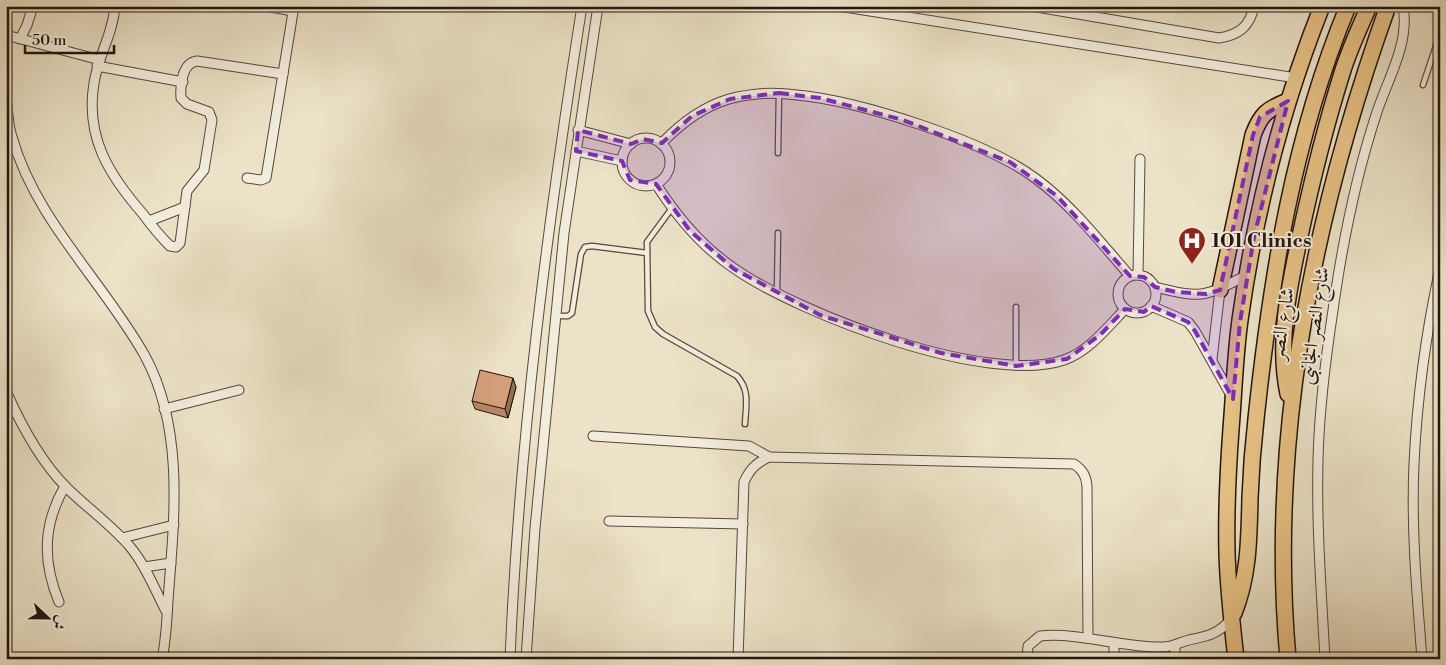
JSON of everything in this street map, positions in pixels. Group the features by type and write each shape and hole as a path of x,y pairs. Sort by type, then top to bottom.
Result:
{"main road":[{"name":"شارع النصر","path":"1236,659 1227,523 1233,398 1240,322 1263,195 1288,101 1322,6"},
{"path":"1232,617 1246,571 1251,475 1263,358 1289,193 1318,86 1348,6"},
{"path":"1291,408 1283,362 1286,308 1306,209 1329,118 1344,68 1369,6"},
{"name":"شارع النصر","path":"1288,659 1283,566 1284,504 1291,408 1306,303 1327,199 1356,98 1388,6"},
{"path":"1220,290 1253,136 1260,117 1273,107 1288,101"}],"street":[{"path":"20,39 27,26 33,6"},
{"path":"115,6 112,26 94,84 92,110 96,137 101,154 119,185 170,246 176,247 181,240 189,186 200,178 204,170 212,120 209,112 183,101 181,94 182,82 186,67 192,62 197,61 283,74"},
{"path":"247,178 261,180 266,178 293,8 265,6"},
{"path":"510,659 527,420 559,154 582,6"},
{"path":"526,659 534,528 555,318 578,130 598,6"},
{"path":"838,6 1296,78"},
{"path":"1031,6 1219,38 1234,36 1247,26 1254,6"},
{"name":"شارع النصر الجانبى","path":"1325,659 1318,496 1319,435 1327,354 1338,276 1355,191 1376,115 1405,36 1403,6"},
{"path":"6,35 99,63 182,82"},
{"path":"661,144 692,116 710,106 737,98 779,93 820,98 895,118 944,134 1010,162 1057,196 1134,276 1151,281 1155,287 1156,297 1152,306 1144,312 1134,313 1125,309 1119,301 1118,291 1122,282 1134,276"},
{"path":"6,99 11,135 21,165 46,211 74,256 117,312 146,358 159,391 170,436 173,466 174,525 162,659"},
{"path":"578,130 631,144"},
{"path":"6,148 11,135"},
{"path":"642,139 661,144 667,154 669,165 665,176 656,184 649,186 636,184 625,175 622,161 623,155 631,144 642,139"},
{"path":"576,150 622,161"},
{"path":"1134,276 1140,159"},
{"path":"656,184 672,208 711,251 734,269 776,294 820,314 888,337 957,357 990,364 1016,366 1052,364 1067,359 1100,335 1125,309"},
{"path":"149,221 185,207"},
{"path":"1422,659 1417,589 1414,465 1420,380 1440,268"},
{"path":"1155,287 1189,295 1206,294 1220,290 1247,275"},
{"path":"1212,359 1220,290"},
{"path":"1152,306 1188,322 1196,331 1233,398"},
{"path":"539,320 555,318"},
{"path":"164,409 239,390"},
{"path":"6,392 33,442 65,486 122,538 144,567 167,612"},
{"path":"594,436 749,446 769,457"},
{"path":"738,659 744,482 749,471 758,462 769,457 1074,464 1082,469 1086,477 1087,486 1088,638"},
{"path":"59,602 51,583 47,563 46,542 55,503 65,486"},
{"path":"609,521 743,524"},
{"path":"122,538 174,525"},
{"path":"144,567 171,563"},
{"path":"1027,659 1028,646 1040,636 1088,638 1114,644 1163,647 1213,635 1226,626 1232,617"},
{"path":"1114,644 1114,659"},
{"path":"1175,645 1175,659"}],"lane":[{"path":"1439,6 1440,17"},
{"path":"1423,85 1440,34"},
{"path":"778,153 779,93"},
{"path":"672,208 650,236 647,253 648,312 651,320 663,334 737,376 746,390 745,424"},
{"path":"776,294 778,233"},
{"path":"555,318 568,316 572,313 581,254 586,247 592,246 647,253"},
{"path":"1016,307 1016,366"}],"highlighted area":[{"path":"779,93 820,98 903,120 1010,162 1057,196 1130,276 1144,277 1155,287 1176,292 1206,294 1220,290 1253,135 1260,117 1288,101 1254,237 1240,322 1233,399 1195,331 1188,322 1151,306 1144,312 1125,309 1100,335 1067,359 1016,366 941,353 820,315 734,269 690,231 656,184 630,180 622,161 576,151 578,130 631,144 643,139 662,143 692,116 730,99"}],"building":[{"path":"480,370 513,378 505,409 472,401"}],"place":[{"name":"101 Clinics","path":"1192,265"}]}
